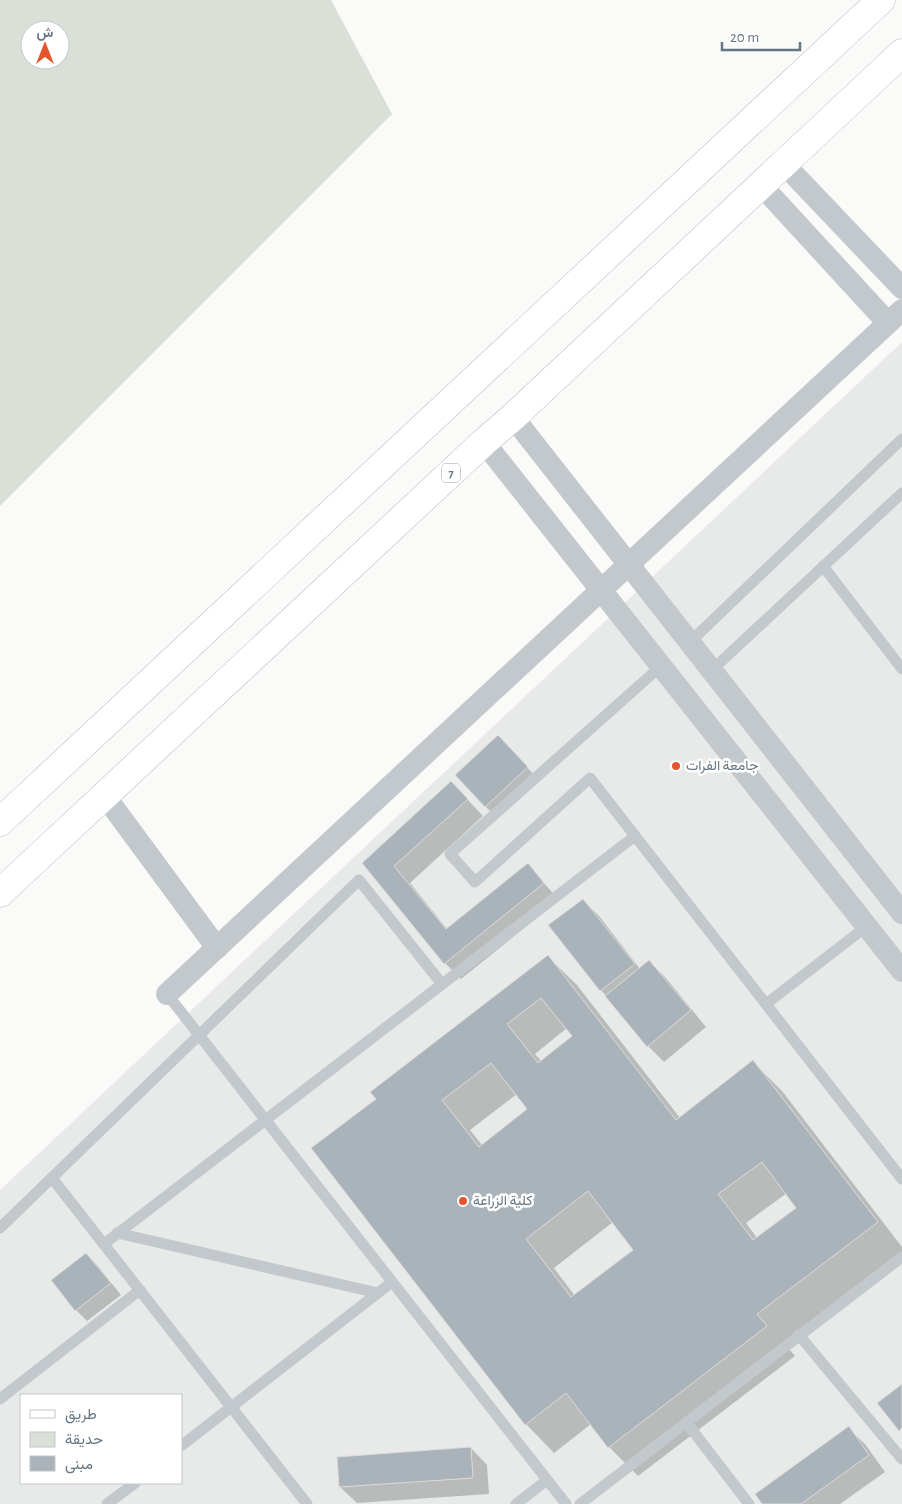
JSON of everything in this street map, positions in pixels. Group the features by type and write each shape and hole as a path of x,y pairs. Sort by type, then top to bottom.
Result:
{"main road":[{"path":"0,822 881,0"},
{"name":"7","path":"0,893 484,442 514,417 902,53"}],"street":[{"path":"784,164 902,288"},
{"path":"167,994 895,317 761,185"},
{"path":"514,417 902,913"},
{"path":"484,442 902,971"},
{"path":"105,796 217,948"}],"lane":[{"path":"690,642 902,439"},
{"path":"712,670 902,492"},
{"path":"824,566 902,669"},
{"path":"661,666 450,854 475,882 590,778 902,1179"},
{"path":"104,1244 635,836"},
{"path":"0,1228 359,880 442,984"},
{"path":"766,1004 866,926"},
{"path":"167,994 566,1504"},
{"path":"52,1178 307,1504"},
{"path":"117,1233 378,1293"},
{"path":"580,1504 902,1257"},
{"path":"182,1445 392,1282"},
{"path":"0,1399 140,1290"},
{"path":"800,1336 902,1460"},
{"path":"686,1422 749,1504"},
{"path":"516,1504 547,1480"},
{"path":"108,1504 134,1484"}],"shaded area":[{"name":"جامعة الفرات","path":"902,342 902,1504 0,1504 0,1190"}],"green space":[{"path":"0,0 331,0 392,114 0,506"}],"building":[{"path":"498,735 528,767 485,807 455,775"},
{"path":"451,781 468,799 394,866 446,929 528,863 544,883 444,964 362,863"},
{"path":"583,899 635,964 600,991 548,925"},
{"name":"كلية الزراعة","path":"548,955 676,1120 753,1060 878,1222 757,1314 767,1326 608,1448 566,1393 525,1425 311,1148 376,1099 370,1092","holes":["541,998 572,1036 538,1063 507,1024","491,1063 527,1109 479,1147 442,1100","762,1162 796,1208 753,1240 718,1194","588,1191 633,1250 571,1297 526,1239"]},
{"path":"649,960 691,1010 647,1047 605,996"},
{"path":"86,1253 111,1283 75,1311 51,1280"},
{"path":"902,1384 902,1428 899,1431 877,1403"},
{"path":"849,1426 869,1455 801,1504 762,1504 755,1494"},
{"path":"471,1447 473,1478 339,1487 337,1457"}],"place":[{"name":"جامعة الفرات","path":"676,766"},
{"name":"كلية الزراعة","path":"463,1201"}]}
